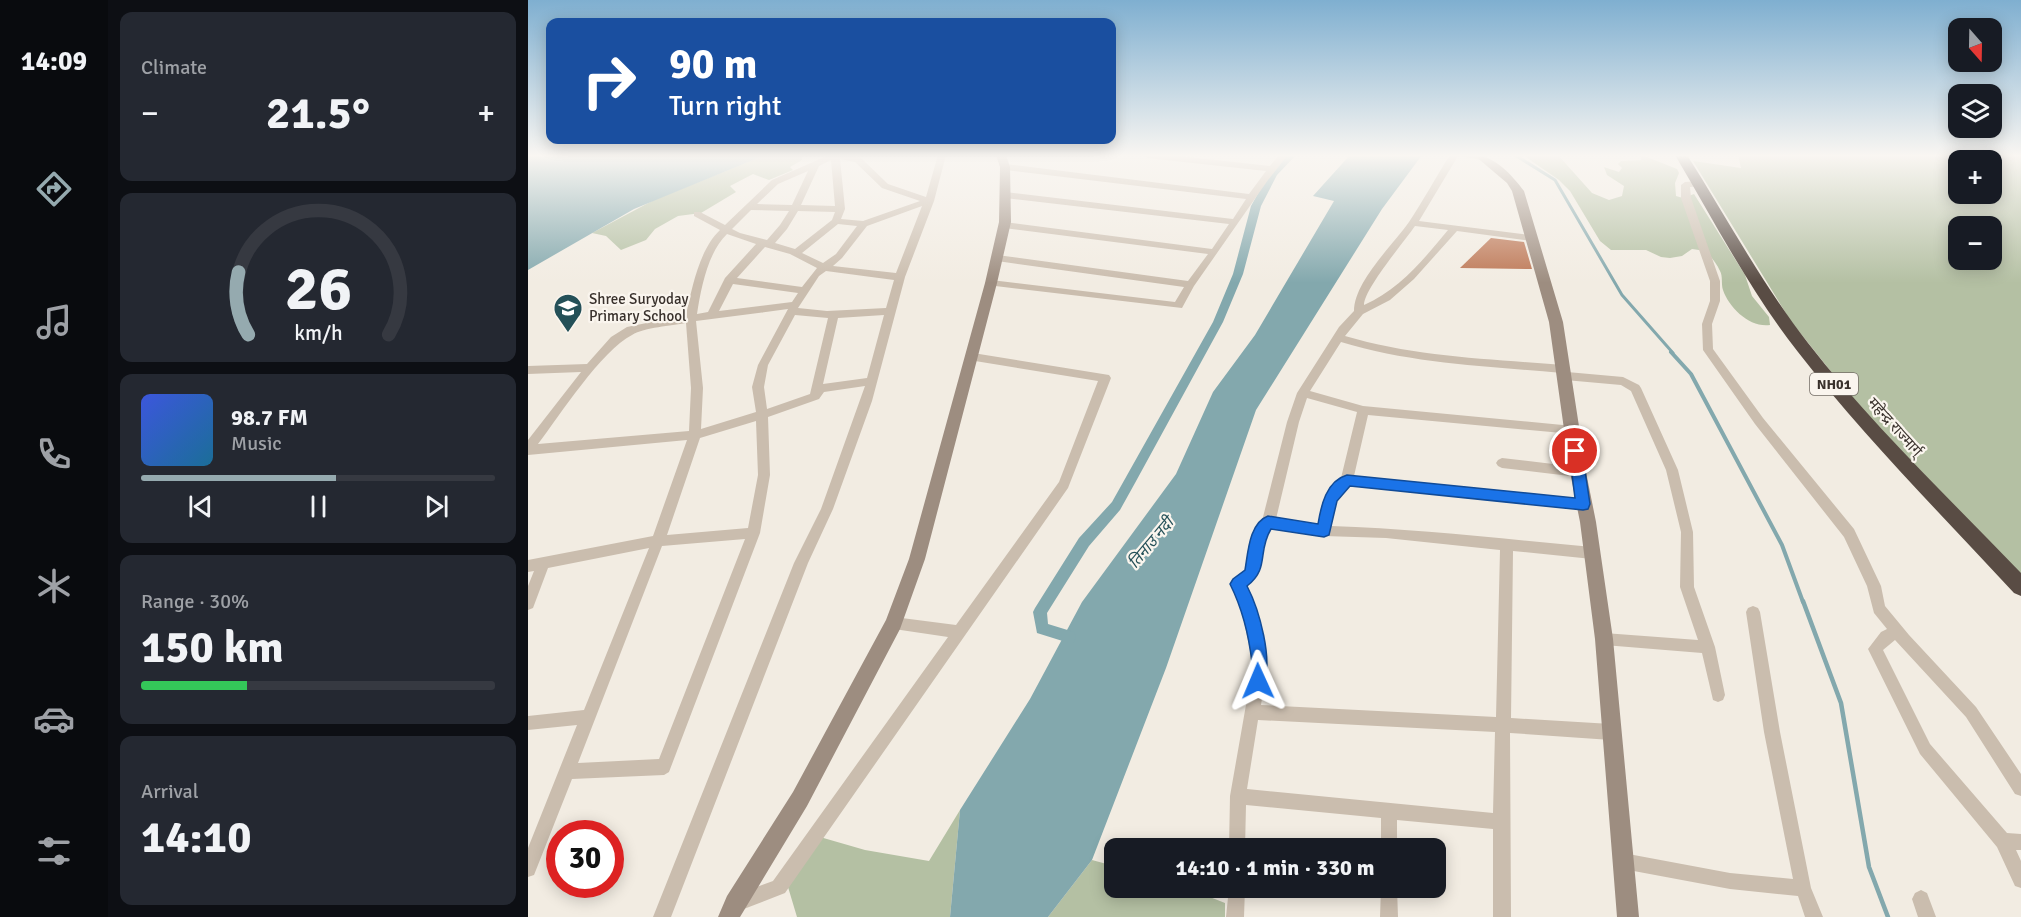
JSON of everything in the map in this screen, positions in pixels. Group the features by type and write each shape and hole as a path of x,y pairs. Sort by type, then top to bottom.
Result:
{"highway":[{"name":"महेन्द्र राज्मार्ग्","path":"1708,198 1747,264 1802,345 1877,436 2021,587"}],"street":[{"path":"528,869 658,541 695,435 698,388 691,318 698,279 717,238 759,198"},
{"path":"712,315 729,280 744,260 781,233 801,198"},
{"path":"795,254 836,221 840,209 839,198"},
{"path":"920,198 929,201"},
{"path":"662,917 801,564 827,509 866,401 900,277 930,198"},
{"path":"732,910 800,799 894,622 917,559 973,357 1004,225 1005,198"},
{"path":"1029,198 1234,222"},
{"path":"991,283 1178,306 1188,284 1215,252 1250,198"},
{"path":"1359,312 1359,300 1368,285 1413,223 1428,198"},
{"path":"1520,198 1556,322 1565,372 1604,639 1628,917"},
{"path":"1686,198 1715,280 1715,301 1707,324 1708,350 1759,421 1850,533 1874,586 1879,609 1896,632 1971,712 2021,788"},
{"path":"836,221 864,224 929,201"},
{"path":"749,207 840,209"},
{"path":"697,214 726,230 795,254 825,268 900,277"},
{"path":"1413,223 1453,230 1531,238"},
{"path":"568,771 664,767 754,533 764,475 762,415 758,387 763,365 794,308 816,274 839,256 864,224"},
{"path":"1004,225 1215,252"},
{"path":"1237,838 1238,796 1260,665 1247,602 1238,584 1252,573 1258,538 1268,522 1293,422 1303,393 1359,312 1371,307 1402,285 1453,230"},
{"path":"997,258 1188,284"},
{"path":"729,280 804,291"},
{"path":"528,450 590,368 615,340 631,330 712,315 794,308 834,314 890,311"},
{"path":"815,396 834,314"},
{"path":"1339,338 1369,348 1406,354 1623,381 1635,388 1672,470 1687,532 1687,587 1708,647 1718,695"},
{"path":"732,910 778,887 1064,484 1105,378 973,357"},
{"path":"528,370 590,368"},
{"path":"528,450 695,435 815,396 821,388 870,381"},
{"path":"1303,393 1363,410 1573,430"},
{"path":"1324,531 1330,499 1347,480 1363,410"},
{"path":"1502,463 1578,472"},
{"path":"1347,480 1583,504"},
{"path":"1268,522 1324,531 1386,533 1592,553"},
{"path":"528,566 658,541 754,533"},
{"path":"1502,917 1501,822 1507,545"},
{"path":"528,604 543,563"},
{"path":"1754,612 1772,732 1803,888 1814,917"},
{"path":"894,622 960,632"},
{"path":"1896,632 1886,637 1875,649 1925,749 2003,841 2021,880"},
{"path":"1604,639 1708,647"},
{"path":"1252,712 1418,719 1611,732"},
{"path":"528,723 590,717"},
{"path":"1238,796 1501,822"},
{"path":"1389,812 1389,838"},
{"path":"2003,841 2021,842"},
{"path":"1623,861 1730,881 1803,888"},
{"path":"1236,917 1237,898"},
{"path":"1389,898 1389,917"},
{"path":"1921,899 1927,917"}],"green space":[{"path":"659,198 726,198 701,213 678,216 655,229 646,240 621,250 606,236 592,233"},
{"path":"1574,198 1604,198 1609,200 1616,198 1696,198 1745,275 1752,296 1769,317 1770,325 1748,320 1735,310 1723,290 1719,268 1706,251 1692,249 1682,256 1670,258 1661,257 1646,250 1611,250 1600,241"},
{"path":"1715,198 1948,198 1948,204 2002,204 2002,198 2021,198 2021,575 1860,408 1790,320"},
{"path":"960,810 950,917 797,917 788,887 820,837 865,850 929,861"},
{"path":"1092,860 1104,863 1104,898 1212,898 1225,903 1225,917 1048,917"}],"water":[{"path":"528,198 661,198 634,209 528,270"},
{"name":"तिनाउ नदी","path":"1321,198 1390,198 1256,410 1166,668 1092,860 1048,917 950,917 960,810 1030,699 1082,602 1176,474 1213,392 1255,335 1334,201"}],"building":[{"path":"1491,238 1524,242 1532,269 1460,268"}],"waterway":[{"path":"1069,637 1042,628 1040,612 1084,542 1116,506 1218,322 1238,274 1256,206 1260,198"},
{"path":"1565,198 1622,295 1673,353"},
{"path":"1671,352 1691,374 1782,545 1803,602"},
{"path":"1803,601 1841,703 1869,867 1888,917"}],"place":[{"name":"Shree Suryoday Primary School","path":"568,334"}],"route":[{"path":"1258,681 1260,665 1247,602 1238,584 1252,573 1258,538 1268,522 1324,531 1330,499 1347,480 1583,504 1575,451"}]}
